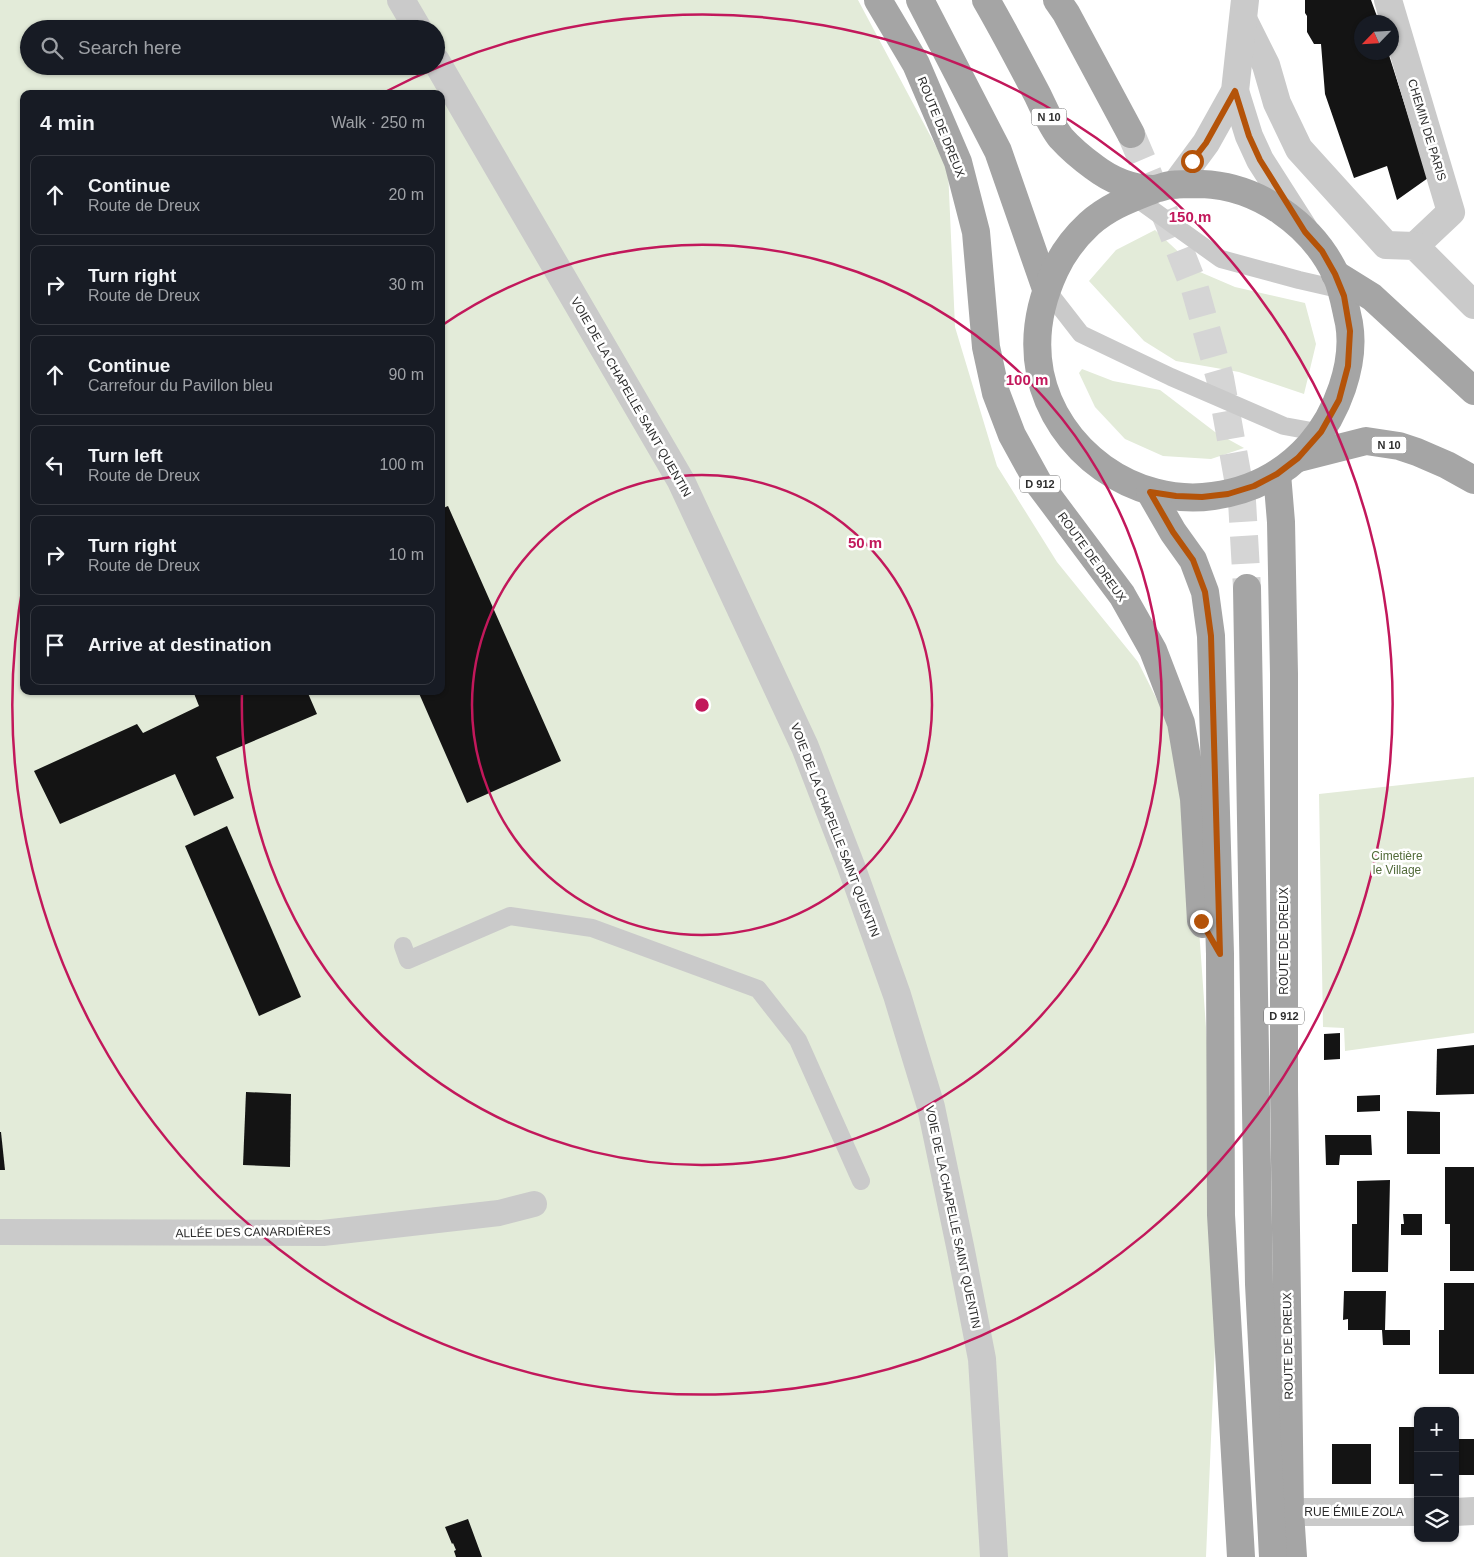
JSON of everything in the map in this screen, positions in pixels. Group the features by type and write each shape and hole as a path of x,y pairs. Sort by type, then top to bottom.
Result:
{"main road":[{"name":"ROUTE DE DREUX","path":"878,0 916,64 958,162 976,232 986,347 996,393 1012,435 1039,484 1122,595 1153,650 1180,723 1194,799 1201,921 1220,954"},
{"path":"920,0 998,151 1046,289"},
{"name":"N 10","path":"986,0 1059,136 1094,167 1122,184 1155,190"},
{"path":"1057,0 1066,13 1131,134"},
{"name":"N 10","path":"1204,184 1232,189 1259,199 1284,213 1305,232 1322,251 1338,282 1350,331 1348,366 1339,400 1321,432 1298,458 1277,474 1254,486 1220,495 1202,497 1150,492 1102,469 1081,450 1063,427 1050,402 1041,374 1037,346 1039,317 1046,289 1063,254 1088,225 1119,203 1155,190 1204,184"},
{"name":"N 10","path":"1338,282 1372,297 1474,390"},
{"name":"N 10","path":"1298,458 1366,441 1399,446 1417,452 1447,465 1474,480"},
{"name":"ROUTE DE DREUX","path":"1277,474 1284,674 1284,1089 1290,1512 1293,1557"},
{"name":"ROUTE DE DREUX","path":"1150,492 1173,532 1193,560 1205,592 1211,636 1220,954 1221,1215 1241,1557"},
{"name":"ROUTE DE DREUX","path":"1247,588 1259,1284 1273,1557"}],"street":[{"path":"401,0 413,20"},
{"name":"CHEMIN DE PARIS","path":"1388,0 1451,212 1415,246"},
{"path":"1245,10 1266,65 1276,103 1299,149 1386,245 1415,246 1474,305"},
{"path":"1155,190 1206,143 1235,91 1245,10"},
{"name":"VOIE DE LA CHAPELLE SAINT QUENTIN","path":"445,75 680,481 805,747 851,866 897,995 931,1107 961,1251 982,1359 994,1557"},
{"path":"1235,91 1249,136 1260,160 1305,232"},
{"name":"ALLÉE DES CANARDIÈRES","path":"0,1232 323,1232 499,1213 534,1204"},
{"path":"1459,1512 1474,1511"},
{"name":"RUE ÉMILE ZOLA","path":"1290,1512 1414,1512"}],"lane":[{"path":"1155,190 1222,259 1338,282"},
{"path":"1046,289 1081,334 1171,377 1284,426 1366,441"},
{"path":"403,946 408,960 510,916 592,928 758,989 798,1040 861,1181"}],"green space":[{"path":"0,0 858,0 948,169 955,327 997,466 1057,562 1138,662 1187,759 1220,1226 1206,1557 0,1557"},
{"path":"1155,230 1200,272 1235,287 1305,303 1316,344 1304,394 1239,372 1176,361 1144,341 1089,281 1116,250"},
{"path":"1082,369 1113,381 1160,390 1215,432 1244,448 1211,459 1163,456 1125,439 1095,407 1079,373"},
{"name":"Cimetière le Village","path":"1474,777 1474,1033 1345,1051 1344,1028 1323,1027 1319,794"}],"building":[{"path":"1305,0 1371,0 1376,15 1354,15 1354,60 1391,60 1428,178 1397,200 1387,166 1354,178 1325,94 1321,44 1314,44 1307,32 1307,16 1305,13"},
{"path":"448,506 561,761 467,803 420,695 445,695 445,507"},
{"path":"195,695 309,695 317,714 216,757 234,798 194,816 175,774 60,824 34,771 137,724 143,733 199,706"},
{"path":"227,826 301,997 259,1016 185,846"},
{"path":"1340,1033 1340,1059 1324,1060 1324,1034"},
{"path":"1474,1045 1474,1094 1436,1095 1437,1049"},
{"path":"246,1092 291,1094 290,1167 243,1165"},
{"path":"1380,1095 1380,1111 1357,1112 1357,1096"},
{"path":"1407,1111 1440,1112 1440,1154 1407,1154"},
{"path":"1,1132 5,1170 0,1170"},
{"path":"1325,1135 1371,1135 1372,1155 1340,1155 1339,1165 1326,1165"},
{"path":"1445,1167 1474,1167 1474,1271 1450,1271 1450,1224 1445,1224"},
{"path":"1390,1180 1388,1272 1352,1272 1352,1224 1357,1224 1357,1181"},
{"path":"1403,1214 1422,1214 1422,1235 1401,1235 1401,1224 1404,1224"},
{"path":"1444,1283 1474,1283 1474,1374 1439,1374 1439,1330 1444,1330"},
{"path":"1344,1291 1386,1291 1385,1330 1410,1330 1410,1345 1383,1345 1382,1330 1348,1330 1348,1319 1343,1320"},
{"path":"1399,1427 1414,1427 1414,1484 1399,1484"},
{"path":"1459,1439 1474,1439 1474,1475 1459,1475"},
{"path":"1332,1444 1371,1444 1371,1484 1332,1484"},
{"path":"468,1519 482,1557 456,1557 454,1551 456,1550 445,1527"}],"tunnel":[{"path":"1131,134 1195,289 1220,378 1242,501 1247,588"}],"route":[{"path":"1192,161 1206,143 1235,91 1249,136 1260,160 1305,232 1322,251 1335,274 1344,296 1350,331 1348,366 1339,400 1321,432 1298,458 1277,474 1254,486 1228,494 1202,497 1150,492 1173,532 1193,560 1205,592 1211,636 1220,954 1201,921"}]}
